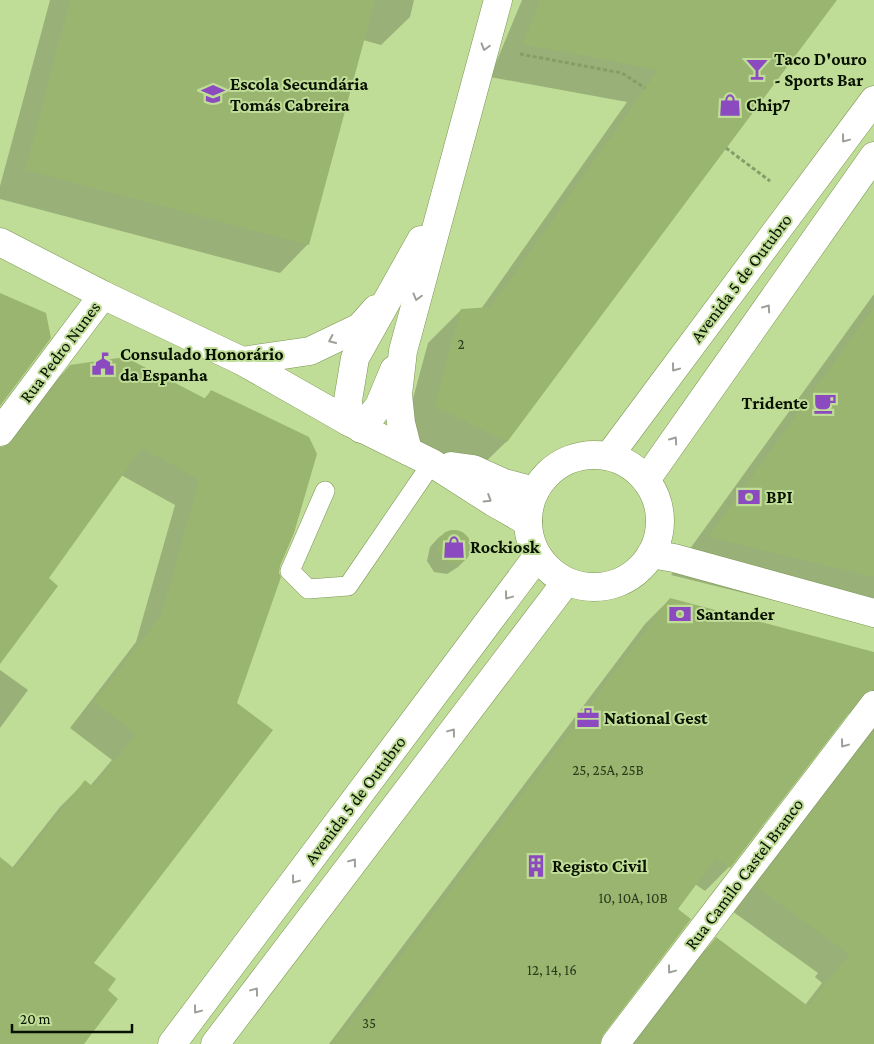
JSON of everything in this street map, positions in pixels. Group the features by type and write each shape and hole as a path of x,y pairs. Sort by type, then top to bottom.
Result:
{"main road":[{"path":"498,0 403,351 398,394 401,423 420,457 473,469 504,483 535,491"},
{"name":"Avenida 5 de Outubro","path":"609,456 874,100"},
{"name":"Avenida 5 de Outubro","path":"646,480 874,156"},
{"path":"355,426 348,400 355,358 443,199"},
{"path":"0,242 103,295 242,361 355,426 420,457 528,522"},
{"path":"242,361 310,351 360,327 395,288"},
{"name":"Rua Pedro Nunes","path":"0,432 103,295"},
{"path":"355,426 379,406 403,351"},
{"path":"587,456 609,456 630,466 646,480 655,495 660,512 659,529 657,542 651,554 639,569 624,580 604,586 585,587 566,582 550,572 538,557 530,540 528,522 529,507 535,491 548,474 566,461 587,456"},
{"path":"651,554 674,558 874,613"},
{"name":"Avenida 5 de Outubro","path":"172,1044 538,557"},
{"name":"Avenida 5 de Outubro","path":"215,1044 566,582"},
{"name":"Rua Camilo Castel Branco","path":"615,1044 874,705"}],"lane":[{"path":"325,491 290,571 308,590 348,586 420,457"}],"path":[{"path":"485,48 622,73 645,88"},
{"path":"726,148 798,202"}],"building":[{"path":"70,0 375,0 309,245 25,170"},
{"path":"540,0 837,0 507,442 434,406 461,309 491,307 658,70 522,44"},
{"path":"0,293 46,313 51,338 0,406"},
{"path":"874,307 874,577 708,537"},
{"path":"125,357 206,399 211,390 309,437 317,454 294,533 280,566 279,573 281,577 237,703 273,730 94,963 116,979 108,990 118,999 84,1044 0,1044 0,857 15,869 85,780 93,787 136,734 94,702 161,616 199,480 142,448 49,578 58,586 0,664 0,447 7,446 12,441 70,365"},
{"name":"Rockiosk","path":"454,530 461,531 466,535 470,540 470,554 466,559 461,563 454,564 447,563 442,559 438,554 437,547 438,540 442,535 447,531"},
{"path":"670,598 874,652 874,690 868,691 862,696 730,868 716,858 678,909 691,919 603,1035 600,1044 331,1044 365,1004"},
{"path":"874,731 874,1044 635,1044 716,937 808,1006 849,954 755,886"}],"place":[{"name":"Taco D'ouro - Sports Bar","path":"757,69"},
{"name":"Escola Secundária Tomás Cabreira","path":"213,94"},
{"name":"Chip7","path":"730,105"},
{"name":"Consulado Honorário da Espanha","path":"103,364"},
{"name":"Tridente","path":"825,403"},
{"name":"BPI","path":"749,497"},
{"name":"Rockiosk","path":"454,547"},
{"name":"Santander","path":"680,614"},
{"name":"National Gest","path":"588,718"},
{"name":"Registo Civil","path":"536,866"}]}
